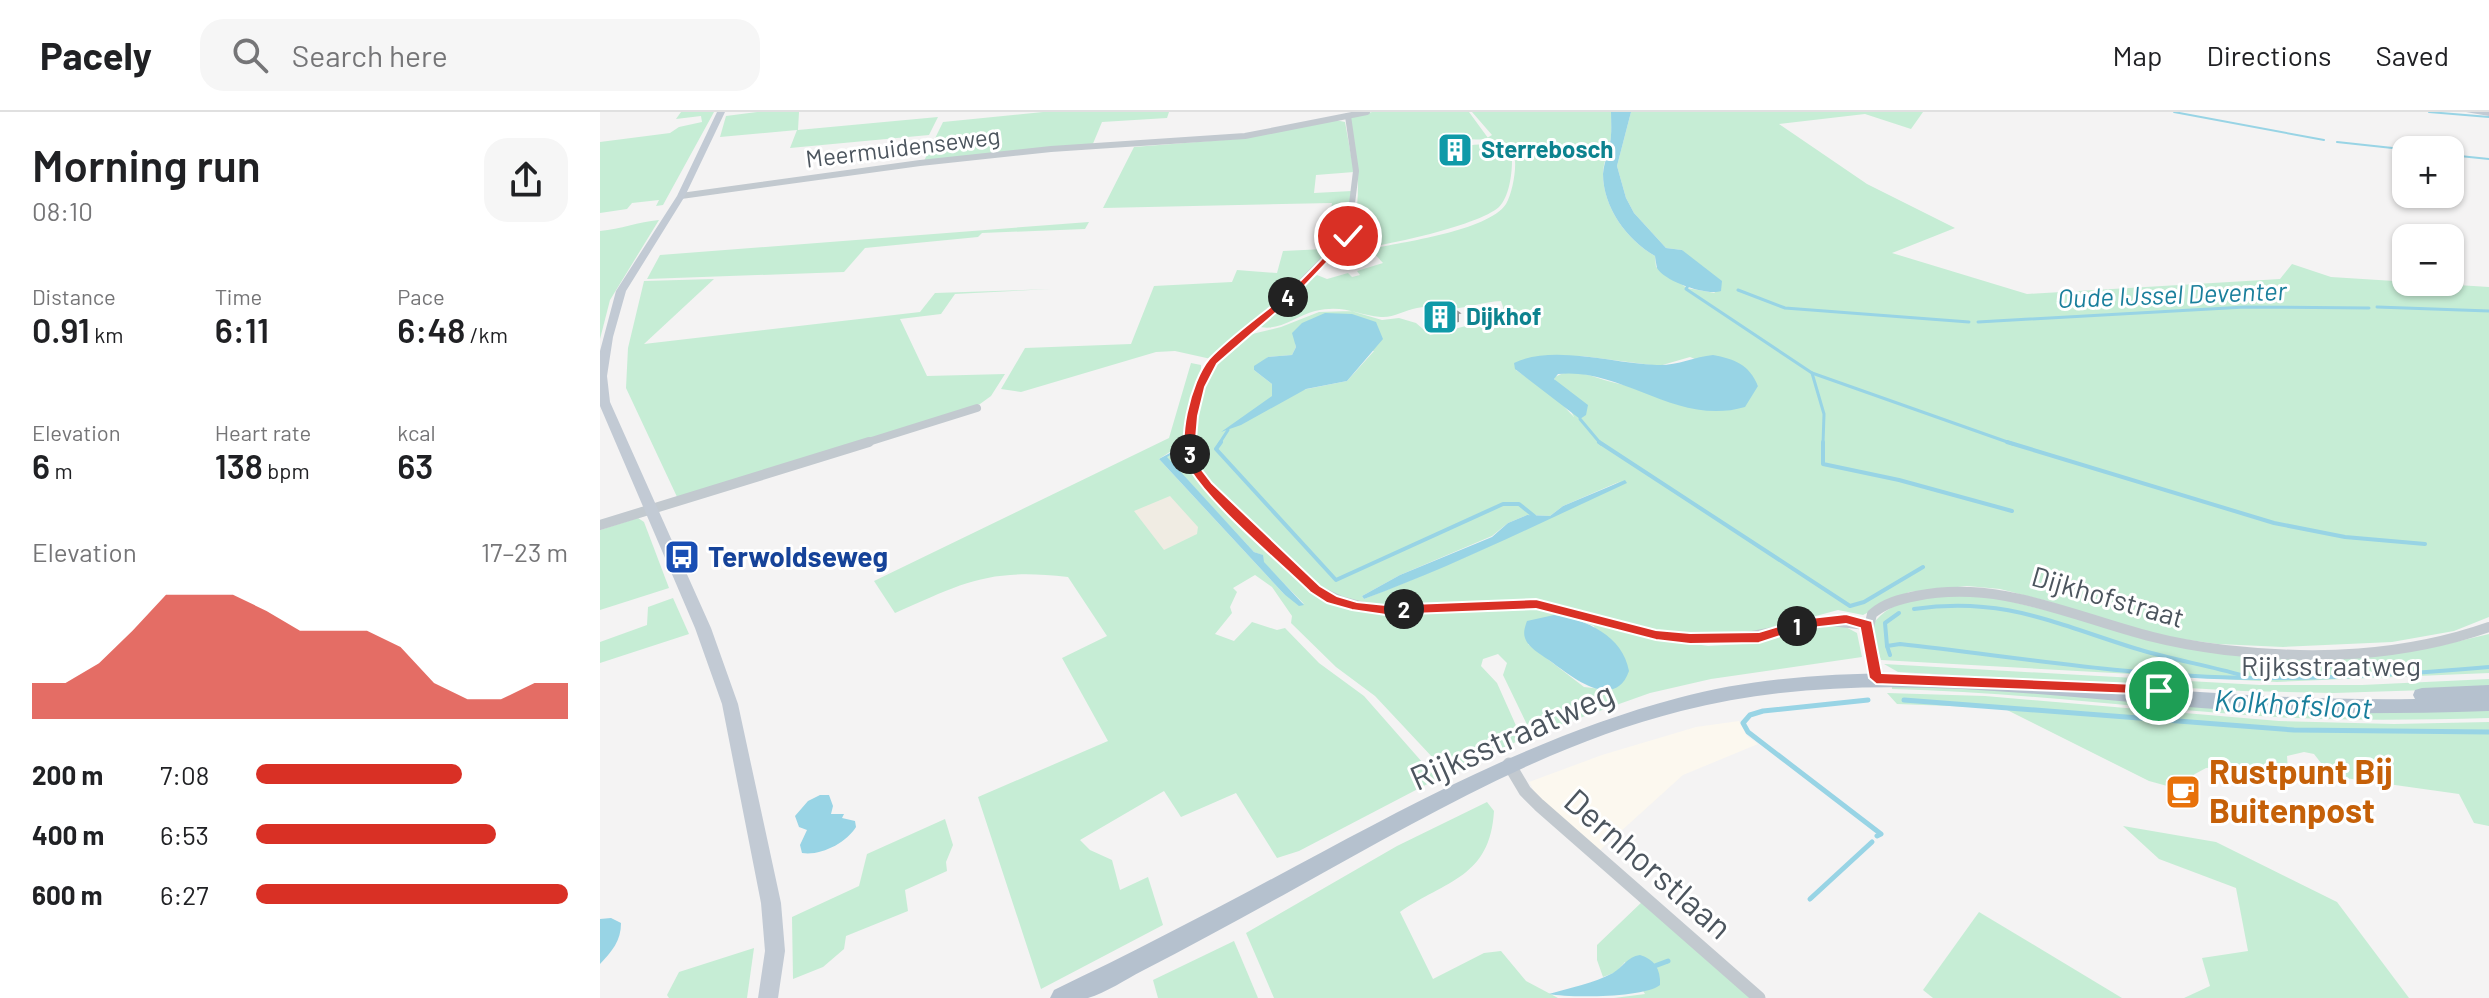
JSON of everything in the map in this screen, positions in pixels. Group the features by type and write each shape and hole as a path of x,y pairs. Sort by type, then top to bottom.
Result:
{"main road":[{"path":"721,112 681,196 621,291 601,376 604,402 703,628 730,704 771,903 775,951 768,998"},
{"path":"2470,112 2489,114"},
{"name":"Rijksstraatweg","path":"1062,998 1509,764 1604,726 1684,703 1775,686 1876,678 2076,688 2221,702 2371,706 2489,704"},
{"name":"Rijksstraatweg","path":"2076,688 2343,696 2489,692"}],"street":[{"name":"Meermuidenseweg","path":"681,196 920,163 1051,149 1245,136 1367,112"},
{"path":"1348,116 1356,171 1348,236 1291,294 1212,362 1199,387 1192,416 1189,451 1193,467 1208,486 1315,589 1332,599 1357,607 1386,610 1536,604 1656,635 1690,639 1759,638 1826,619 1846,619 1867,625 1876,678"},
{"path":"600,525 977,408"},
{"name":"Dijkhofstraat","path":"1867,625 1873,613 1891,602 1941,590 2010,595 2135,634 2237,652 2325,655 2406,648 2457,639 2489,627"},
{"name":"Dernhorstlaan","path":"1509,764 1525,791 1539,805 1759,998"}],"shaded area":[{"path":"1739,721 1747,736 1758,744 1683,775 1598,852 1539,800 1529,782 1602,755 1696,727"}],"green space":[{"path":"681,112 714,112 663,205 656,206 659,200 632,203 627,209 600,213 600,142 670,133 679,127 702,122 701,116 676,119"},
{"path":"799,112 798,130 938,117 929,135 790,148 797,130 720,137 726,116"},
{"path":"1043,112 1169,112 1167,118 1102,122 1092,146 924,161 943,122"},
{"path":"1372,112 1469,112 1488,138 1453,137 1441,139 1440,143 1446,145 1448,154 1461,152 1460,147 1489,146 1512,161 1509,186 1502,203 1488,214 1447,229 1397,242 1339,250 1354,221 1357,204 1357,169 1350,118"},
{"path":"1472,112 1611,112 1611,139 1603,174 1607,198 1618,221 1635,241 1655,256 1656,267 1687,288 1715,293 1682,250 1666,248 1634,213 1626,198 1617,166 1631,112 1923,112 1911,129 1865,114 1779,124 1867,184 1955,228 1892,253 2027,294 2280,279 2292,264 2331,277 2392,281 2392,296 2464,296 2464,285 2489,287 2489,617 2454,631 2392,642 2283,647 2218,644 2153,635 2047,601 2000,589 1967,586 1909,592 1863,615 1838,610 1750,634 1702,636 1648,629 1553,603 1386,606 1343,599 1319,587 1271,547 1199,469 1194,435 1202,396 1215,363 1248,335 1281,327 1319,312 1350,311 1325,309 1279,326 1257,326 1317,275 1327,279 1348,273 1352,277 1360,275 1357,271 1383,263 1370,249 1443,234 1496,213 1510,195 1515,161 1498,145 1482,141 1492,135","holes":["1501,301 1510,315 1430,335 1416,323 1399,318 1382,320 1355,312 1386,317 1422,307 1453,309","1295,343 1374,351 1347,381 1272,396 1272,384 1254,370 1268,357 1292,355","1542,356 1582,356 1659,366 1690,357 1758,385 1749,398 1652,390 1579,373 1563,373 1554,378 1574,417 1556,398 1516,370","1621,481 1558,514 1462,558 1364,599 1362,596 1400,575 1492,536 1508,523 1527,515 1550,516 1563,506"]},
{"path":"1335,120 1345,122 1354,172 1316,175 1314,193 1352,191 1346,230 1306,277 1211,359 1175,351 1156,352 1021,392 1001,389 1025,348 1131,344 1154,286 1232,282 1237,270 1277,273 1283,251 1324,249 1332,203 1103,208 1134,147 1235,139"},
{"path":"659,220 610,300 600,339 600,231"},
{"path":"1089,222 1085,229 982,233 978,237 865,248 844,272 647,279 660,255"},
{"path":"714,279 644,344 920,312 935,293 1051,289 955,294 941,314 900,319 927,376 1005,374 991,396 980,404 678,499 626,388 628,348 644,281"},
{"path":"1191,363 1201,365 1185,433 1190,471 1307,587 1323,600 1337,606 1368,612 1541,608 1640,636 1708,646 1760,643 1812,627 1842,625 1857,633 1862,657 1711,679 1650,693 1532,735 1503,675 1507,663 1498,654 1483,659 1481,666 1497,683 1522,739 1449,775 1375,696 1336,667 1291,623 1292,616 1272,587 1255,575 1233,588 1237,592 1230,607 1232,613 1215,634 1234,641 1252,622 1277,630 1285,628 1319,663 1364,696 1437,779 1299,851 1277,858 1236,793 1181,817 1164,791 1080,840 1090,850 1112,860 1120,890 1148,877 1163,925 1041,989 978,797 1108,741 1062,658 1107,636 1068,577 997,576 940,593 895,613 874,581 1169,438","holes":["1176,448 1180,450 1166,457 1254,552 1262,555 1263,562 1304,604 1284,594 1159,459","1567,616 1594,626 1610,690 1584,687 1528,644"]},
{"path":"638,518 644,522 669,588 600,610 600,530"},
{"path":"1976,593 2082,619 2152,641 2301,658 2434,647 2489,634 2489,673 2277,682 1881,660 1871,627 1891,608 1918,598"},
{"path":"673,598 689,634 600,663 600,642 647,625 648,607"},
{"path":"1884,664 2260,685 2362,685 2489,679 2489,688 2334,693 2243,691 1898,672"},
{"path":"1892,686 2489,708 2489,718 2382,720 2276,717 1892,689"},
{"path":"1887,693 1985,696 2279,721 2394,724 2489,722 2489,826 2474,823 2459,794 2345,778 2321,763 2314,754 2304,752 2287,756 2288,770 2279,772 2248,765 2206,768 2171,787 2149,781 2003,708 1897,704"},
{"path":"1487,802 1494,811 1491,833 1475,864 1449,884 1400,912 1433,979 1484,953 1501,951 1526,981 1558,998 1274,998 1246,933 1397,846"},
{"path":"945,819 953,845 946,862 947,871 905,890 908,911 846,936 844,949 823,967 793,979 792,917 859,886 867,854"},
{"path":"2123,826 2216,842 2337,902 2409,998 2184,998 2210,986 2202,958 2248,951 2236,888 2159,859"},
{"path":"1643,901 1752,998 1614,998 1645,994 1625,962 1616,972 1603,977 1597,960 1597,945"},
{"path":"1979,912 2122,998 1933,998 1923,990"},
{"path":"1234,941 1258,998 1158,998 1153,980"},
{"path":"754,948 747,998 669,998 667,995 679,972"}],"sand":[{"path":"1170,496 1198,527 1197,534 1164,550 1134,511"}],"water":[{"path":"1611,112 1631,112 1617,166 1626,198 1634,213 1666,248 1682,250 1722,281 1721,291 1697,290 1669,278 1657,268 1655,256 1635,241 1618,221 1607,198 1603,174 1611,139"},
{"path":"1325,313 1352,314 1376,322 1383,339 1347,381 1306,389 1241,425 1221,432 1272,396 1272,384 1254,370 1254,366 1268,357 1292,355 1296,347 1292,333 1302,323"},
{"path":"1547,355 1565,355 1664,365 1713,355 1728,358 1750,372 1758,386 1745,407 1720,411 1696,409 1673,404 1605,379 1582,374 1558,374 1554,379 1588,405 1586,415 1580,419 1515,369 1514,363"},
{"path":"1179,448 1167,457 1254,552 1263,555 1264,562 1304,605 1299,606 1284,594 1159,459"},
{"path":"1625,480 1627,483 1464,558 1364,599 1362,596 1400,575 1492,537 1508,523 1527,515 1550,516 1563,506"},
{"path":"1554,615 1590,625 1611,639 1619,648 1629,671 1623,683 1614,689 1593,688 1537,652 1525,638 1527,621"},
{"path":"820,795 829,795 833,806 831,814 844,814 842,818 855,821 856,827 832,847 802,853 800,845 807,830 799,827 795,816 808,801"},
{"path":"611,918 621,923 618,940 600,964 600,919"},
{"path":"1640,955 1656,966 1660,985 1623,995 1549,994 1606,977"}],"building":[{"path":"1442,301 1459,313 1439,316 1426,306"}],"waterway":[{"path":"2174,112 2324,140"},
{"path":"2429,112 2489,117"},
{"path":"2337,142 2392,148"},
{"path":"2464,156 2489,159"},
{"path":"1689,284 1686,289 1812,373"},
{"name":"Oude IJssel Deventer","path":"1738,290 1785,308 1969,322"},
{"name":"Oude IJssel Deventer","path":"1978,322 2245,307 2369,308"},
{"name":"Oude IJssel Deventer","path":"2377,307 2489,311"},
{"path":"1812,373 2009,443"},
{"path":"1812,373 1824,414 1823,444"},
{"path":"1580,419 1600,442"},
{"path":"1219,444 1228,430"},
{"path":"1221,442 1216,449 1336,580 1503,504 1519,504 1534,516"},
{"path":"1600,442 1850,606 1864,602 1923,567"},
{"path":"2009,443 2274,523 2345,537 2425,544"},
{"path":"1823,444 1823,464 1899,480 2012,511"},
{"path":"1914,609 1974,606 2027,614 2147,652 2241,675"},
{"path":"1887,646 1885,623 1899,613"},
{"path":"1887,646 1900,644 2120,670 2208,677 2370,676 2489,667"},
{"path":"1887,646 1890,655"},
{"name":"Kolkhofsloot","path":"1868,700 1763,711 1750,715 1743,723 1748,732 1881,834 1877,836"},
{"name":"Kolkhofsloot","path":"1904,700 2294,730 2489,732"},
{"name":"Kolkhofsloot","path":"1810,899 1872,842"},
{"name":"Kolkhofsloot","path":"1652,967 1668,961"}],"place":[{"name":"Sterrebosch","path":"1455,150"},
{"name":"Dijkhof","path":"1440,317"},
{"name":"Terwoldseweg","path":"682,557"},
{"name":"Rustpunt Bij Buitenpost","path":"2183,792"}],"route":[{"path":"1348,236 1291,294 1212,362 1199,387 1192,416 1189,451 1193,467 1208,486 1315,589 1332,599 1357,607 1386,610 1536,604 1656,635 1690,639 1759,638 1802,624 1846,619 1867,625 1876,678 2159,691"}]}
